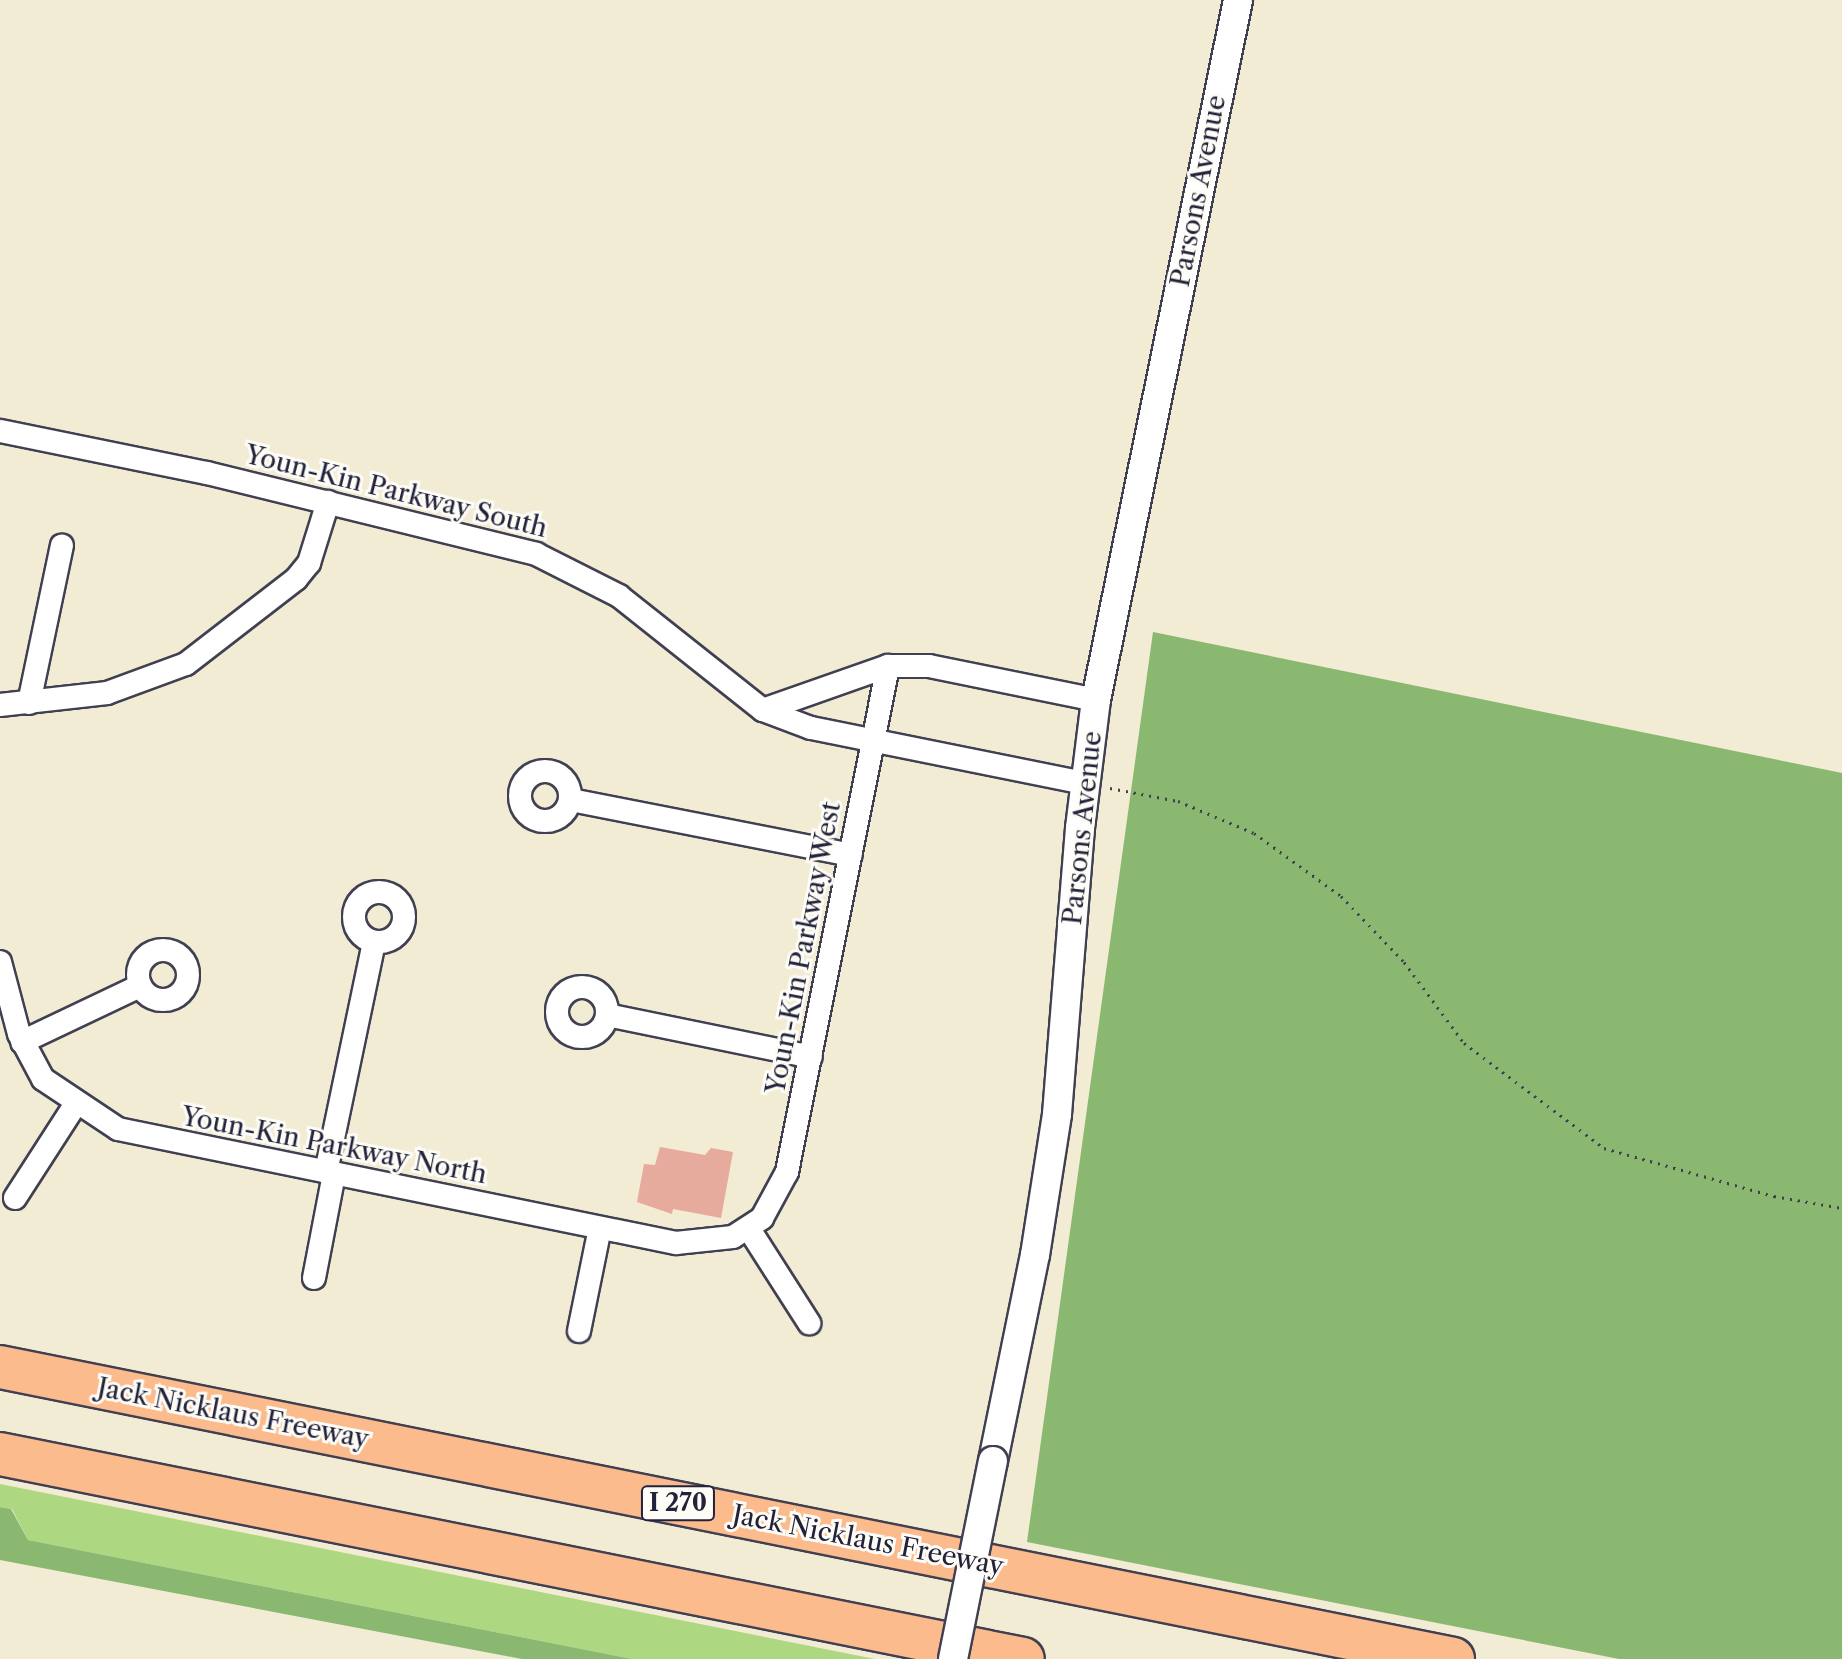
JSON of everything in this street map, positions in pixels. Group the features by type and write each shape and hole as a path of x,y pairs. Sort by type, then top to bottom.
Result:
{"highway":[{"name":"Jack Nicklaus Freeway","path":"0,1367 1453,1659"},
{"path":"0,1454 1023,1659"}],"street":[{"name":"Parsons Avenue","path":"953,1659 1057,1114 1085,783 1096,700 1238,0"},
{"name":"Youn-Kin Parkway South","path":"0,431 489,540 580,573 653,622 763,710 811,728 1085,783"},
{"path":"0,705 73,700 138,684 186,664 219,643 296,579 309,563 328,502"},
{"path":"29,703 62,545"},
{"path":"763,710 888,666 929,666 1096,700"},
{"name":"Youn-Kin Parkway West","path":"749,1229 782,1189 888,666"},
{"path":"571,800 851,855"},
{"path":"314,1278 330,1173 374,942"},
{"name":"Youn-Kin Parkway North","path":"0,962 14,1041 43,1079 75,1105 118,1129 600,1228 695,1244 749,1229"},
{"path":"14,1041 140,986"},
{"path":"607,1015 811,1057"},
{"path":"15,1198 75,1105"},
{"path":"579,1331 600,1228"},
{"path":"749,1229 809,1323"}],"path":[{"path":"1085,783 1178,801 1254,833 1341,896 1404,962 1464,1043 1604,1148 1774,1196 1842,1208"}],"green space":[{"path":"1153,632 1842,773 1842,1659 1619,1659 1027,1542"},
{"path":"0,1484 875,1659 632,1659 28,1540 12,1509 0,1507"},
{"path":"0,1507 11,1509 28,1540 632,1659 522,1659 0,1560"}],"building":[{"path":"660,1147 705,1155 711,1148 733,1152 721,1218 673,1209 672,1214 637,1202 644,1164 655,1165"}]}
